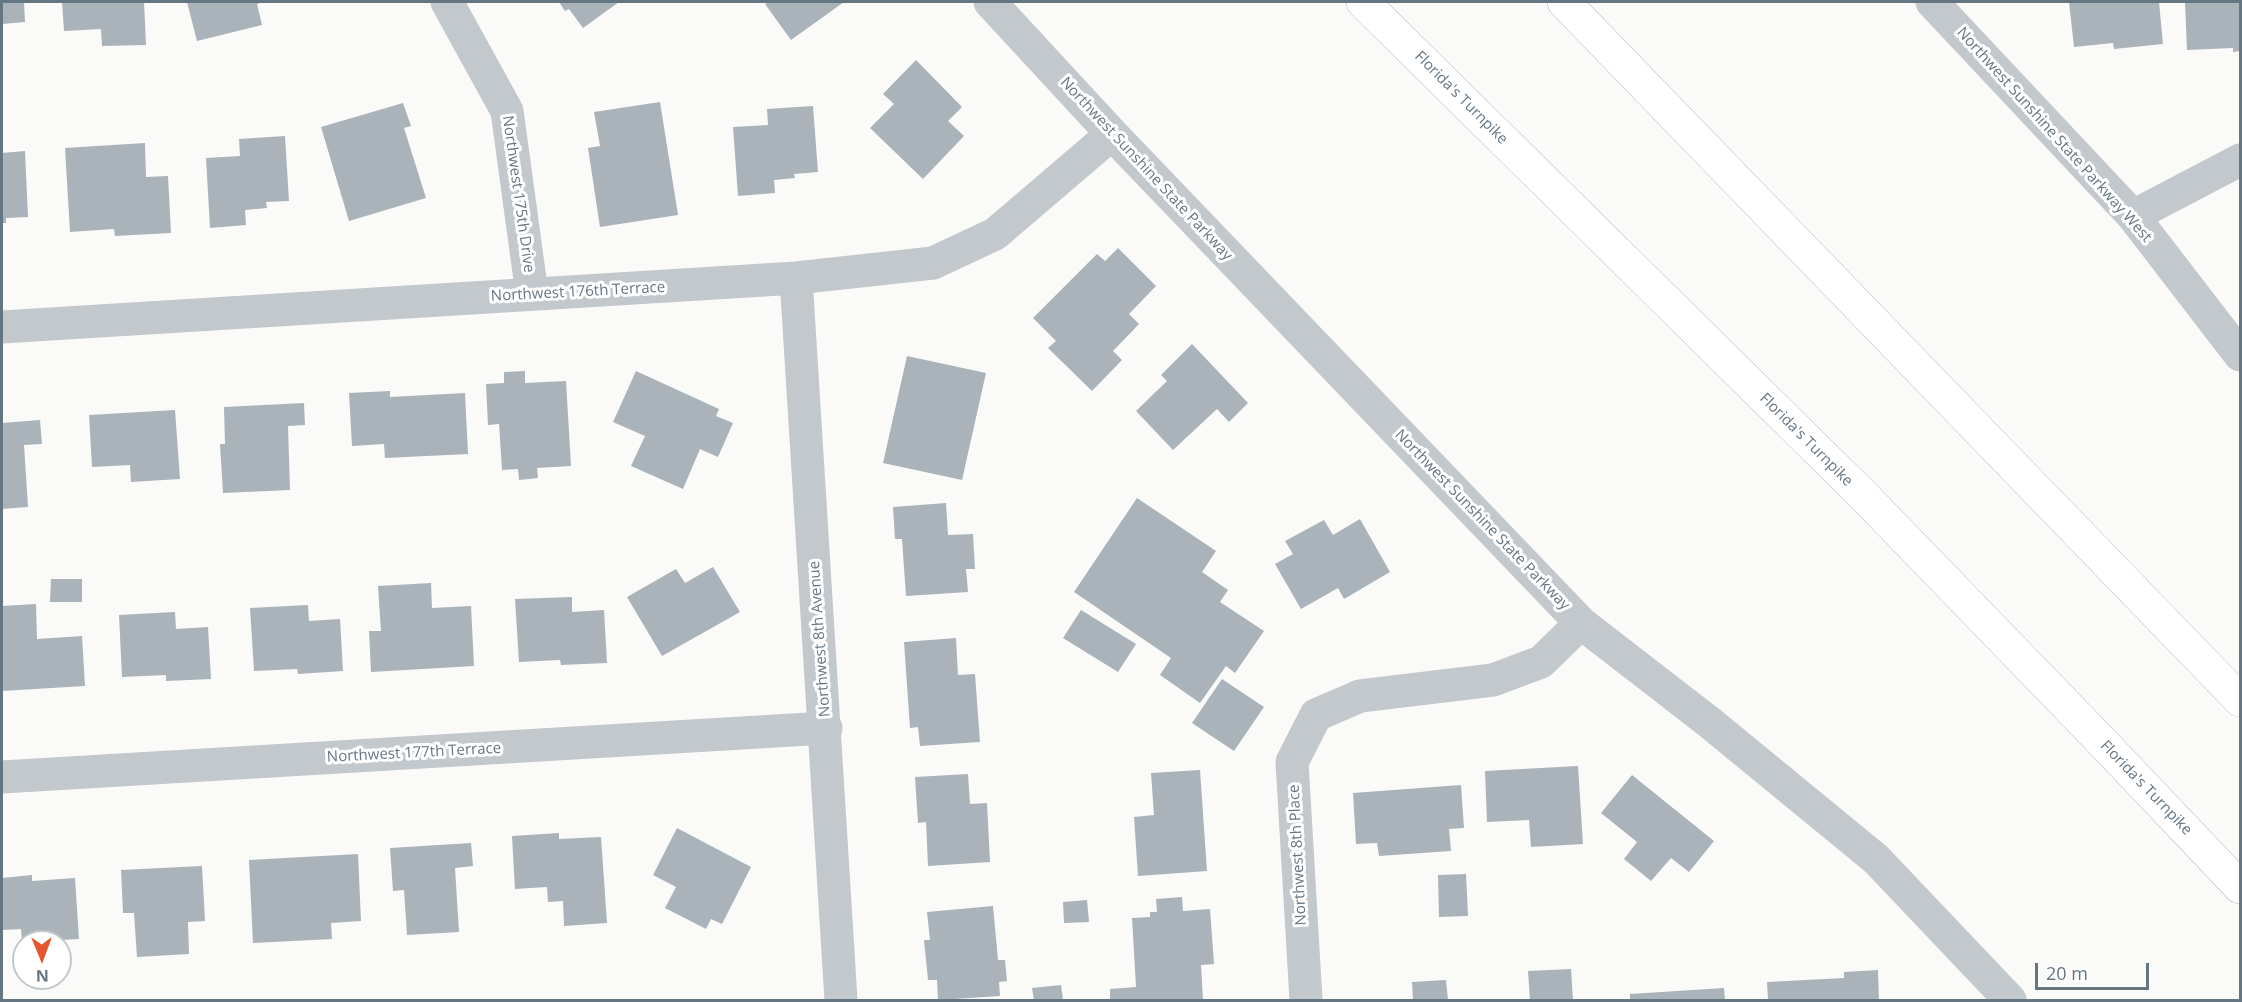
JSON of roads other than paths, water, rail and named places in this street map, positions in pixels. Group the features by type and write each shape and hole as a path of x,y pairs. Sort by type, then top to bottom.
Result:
{"highway":[{"name":"Florida's Turnpike","path":"1363,2 1863,495 2241,887"},
{"path":"1564,2 2241,700"}],"street":[{"name":"Northwest 175th Drive","path":"447,2 507,111 532,294"},
{"name":"Northwest Sunshine State Parkway","path":"990,2 1112,134 1581,624 1709,722 1876,859 2010,1000"},
{"name":"Northwest Sunshine State Parkway West","path":"1932,2 2133,216 2241,355"},
{"name":"Northwest 176th Terrace","path":"2,327 796,279 933,263 995,234 1112,134"},
{"path":"2133,216 2241,160"},
{"name":"Northwest 8th Avenue","path":"796,279 826,728 841,1000"},
{"name":"Northwest 8th Place","path":"1306,1000 1292,762 1316,715 1360,696 1493,680 1541,662 1581,624"},
{"name":"Northwest 177th Terrace","path":"2,777 826,728"}]}
